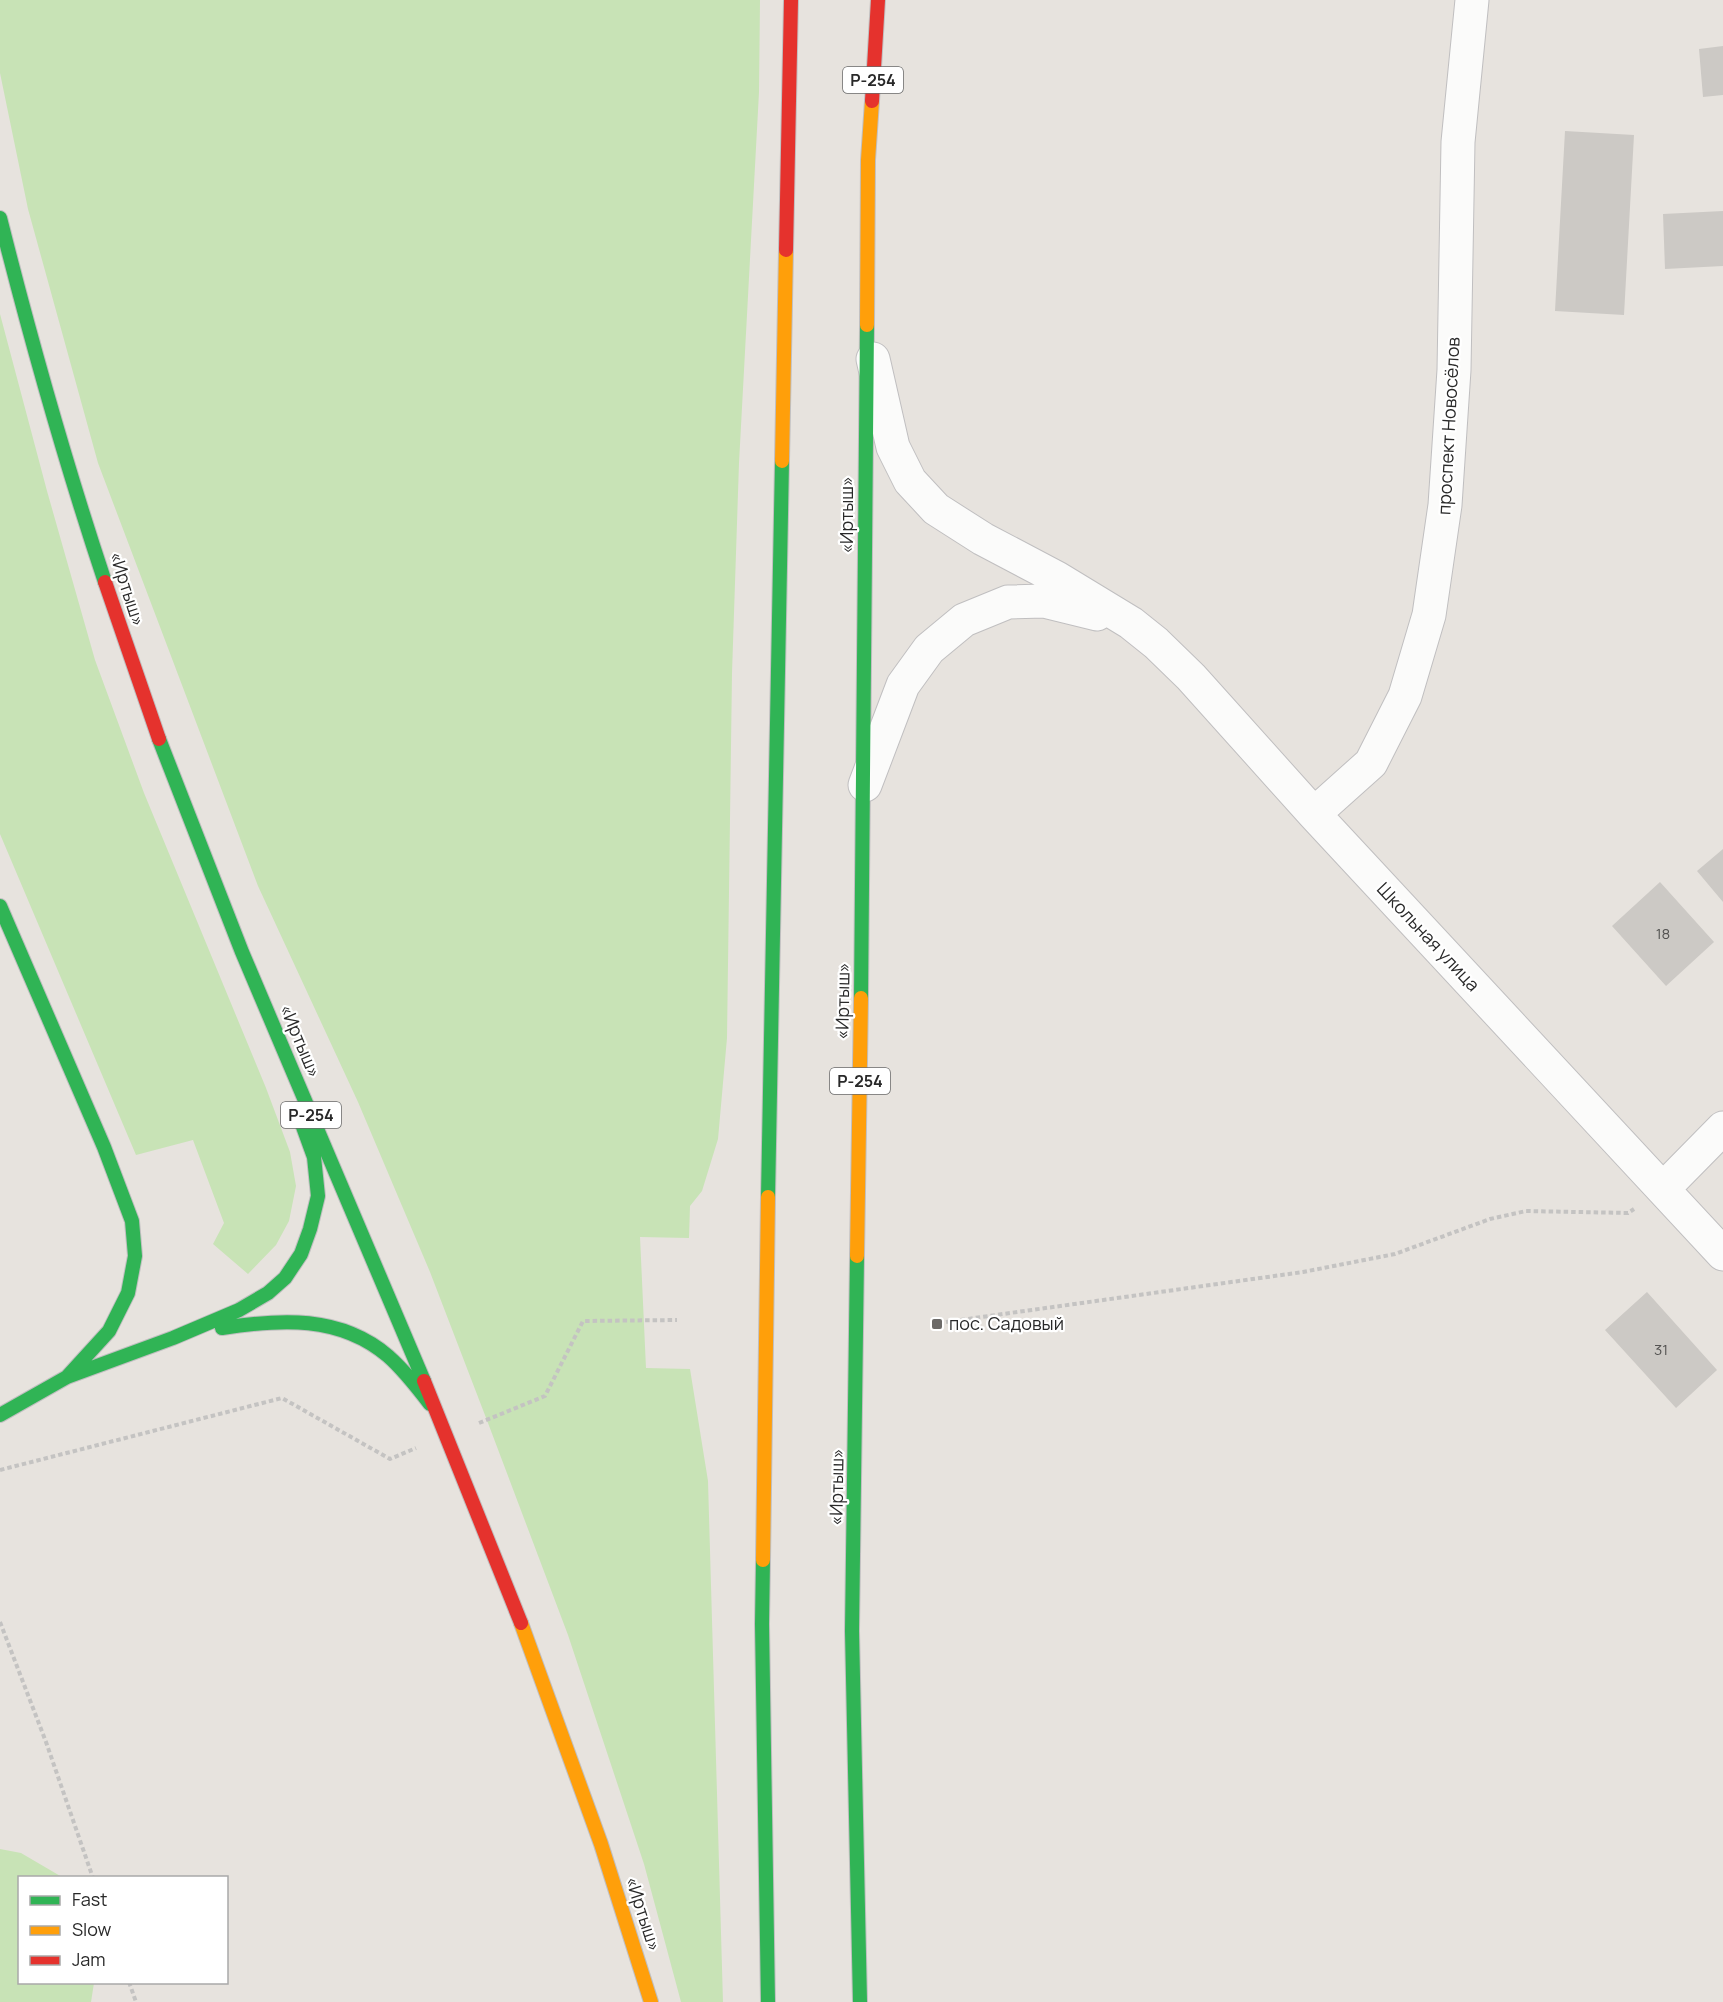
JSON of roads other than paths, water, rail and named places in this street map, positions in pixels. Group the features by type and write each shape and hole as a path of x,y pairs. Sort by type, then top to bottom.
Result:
{"main road":[{"path":"768,2002 763,1589 766,1294 791,0"},
{"path":"868,159 869,0"},
{"name":"«Иртыш»","path":"860,2002 852,1631 864,787 868,159 878,0"},
{"name":"«Иртыш»","path":"0,218 30,336 71,479 152,722 242,952 445,1429 522,1626 597,1833 651,2002"},
{"path":"0,1415 67,1377 173,1338 239,1310 268,1293 285,1278 301,1254 318,1196 314,1157 307,1135 188,851 152,722"},
{"path":"0,906 104,1146 132,1221 135,1256 128,1293 110,1331 67,1377"},
{"path":"173,1338 278,1320 309,1322 339,1328 363,1337 383,1351 422,1393 445,1429"}],"street":[{"name":"проспект Новосёлов","path":"1314,814 1371,763 1405,696 1430,615 1445,505 1454,370 1458,141 1472,0"},
{"name":"Школьная улица","path":"866,328 893,447 910,481 936,509 983,539 1131,623 1156,643 1191,677 1314,814 1723,1254"},
{"path":"864,787 903,686 929,649 964,620 1008,602 1044,601 1131,623"},
{"path":"1664,1189 1723,1128"}],"place":[{"name":"пос. Садовый","path":"937,1324"}]}
